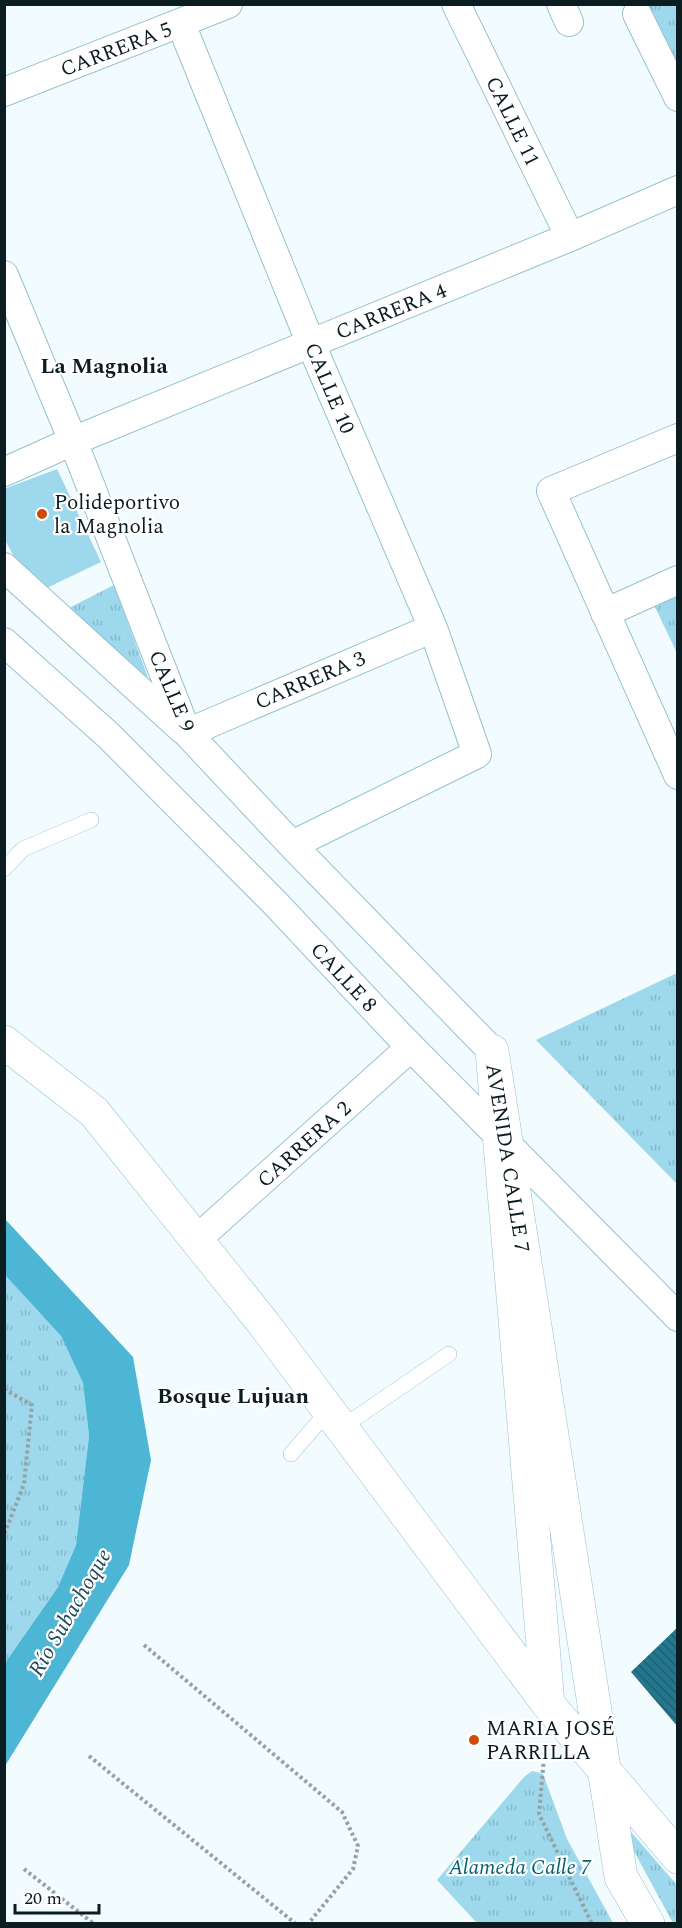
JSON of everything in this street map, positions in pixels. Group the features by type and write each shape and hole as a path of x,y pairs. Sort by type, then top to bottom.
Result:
{"main road":[{"path":"4,1042 94,1112 264,1324 548,1704 678,1857"},
{"name":"AVENIDA CALLE 7","path":"492,1051 548,1704"},
{"name":"AVENIDA CALLE 7","path":"492,1051 621,1877 648,1923"}],"street":[{"name":"CARRERA 5","path":"4,92 228,4"},
{"name":"CALLE 11","path":"456,4 570,237"},
{"path":"637,14 678,97"},
{"name":"CALLE 10","path":"181,24 311,344 433,628 477,754 292,845"},
{"name":"CARRERA 4","path":"4,472 73,441 570,237 678,190"},
{"name":"CALLE 9","path":"4,275 73,441 187,733 492,1051"},
{"path":"676,767 551,491 678,438"},
{"path":"4,567 187,733"},
{"path":"605,613 678,580"},
{"name":"CARRERA 3","path":"187,733 433,628"},
{"name":"CALLE 8","path":"4,642 109,736 275,903 411,1047 678,1317"},
{"name":"CARRERA 2","path":"196,1240 411,1047"}],"lane":[{"path":"4,869 23,849 91,820"},
{"path":"291,1454 335,1419 449,1354"}],"path":[{"path":"4,1389 32,1405 24,1484 4,1535"},
{"path":"144,1645 342,1812 358,1846 353,1869 308,1923"},
{"path":"548,1704 539,1814 592,1923"},
{"path":"89,1756 297,1923"},
{"path":"24,1869 94,1923"}],"green space":[{"path":"643,5 677,5 677,81"},
{"name":"Polideportivo la Magnolia","path":"57,469 101,562 34,594 5,540 4,489"},
{"path":"114,585 150,683 67,609"},
{"path":"677,595 677,653 654,605"},
{"path":"677,973 677,1184 536,1040"},
{"path":"5,1275 61,1336 83,1383 89,1436 76,1545 58,1587 5,1663"},
{"name":"Alameda Calle 7","path":"532,1771 543,1774 567,1839 613,1923 477,1923 437,1880 524,1777"},
{"path":"611,1809 677,1885 677,1923 673,1923"}],"water":[{"name":"Río Subachoque","path":"5,1219 133,1357 151,1460 129,1565 5,1766 5,1663 58,1587 76,1545 89,1436 83,1383 61,1336 5,1275"}],"building":[{"path":"678,1627 678,1727 631,1672"}],"place":[{"name":"Polideportivo la Magnolia","path":"42,514"},
{"name":"MARIA JOSÉ PARRILLA","path":"474,1740"}],"district":[{"name":"La Magnolia","path":"104,365"},
{"name":"Bosque Lujuan","path":"233,1395"}]}
